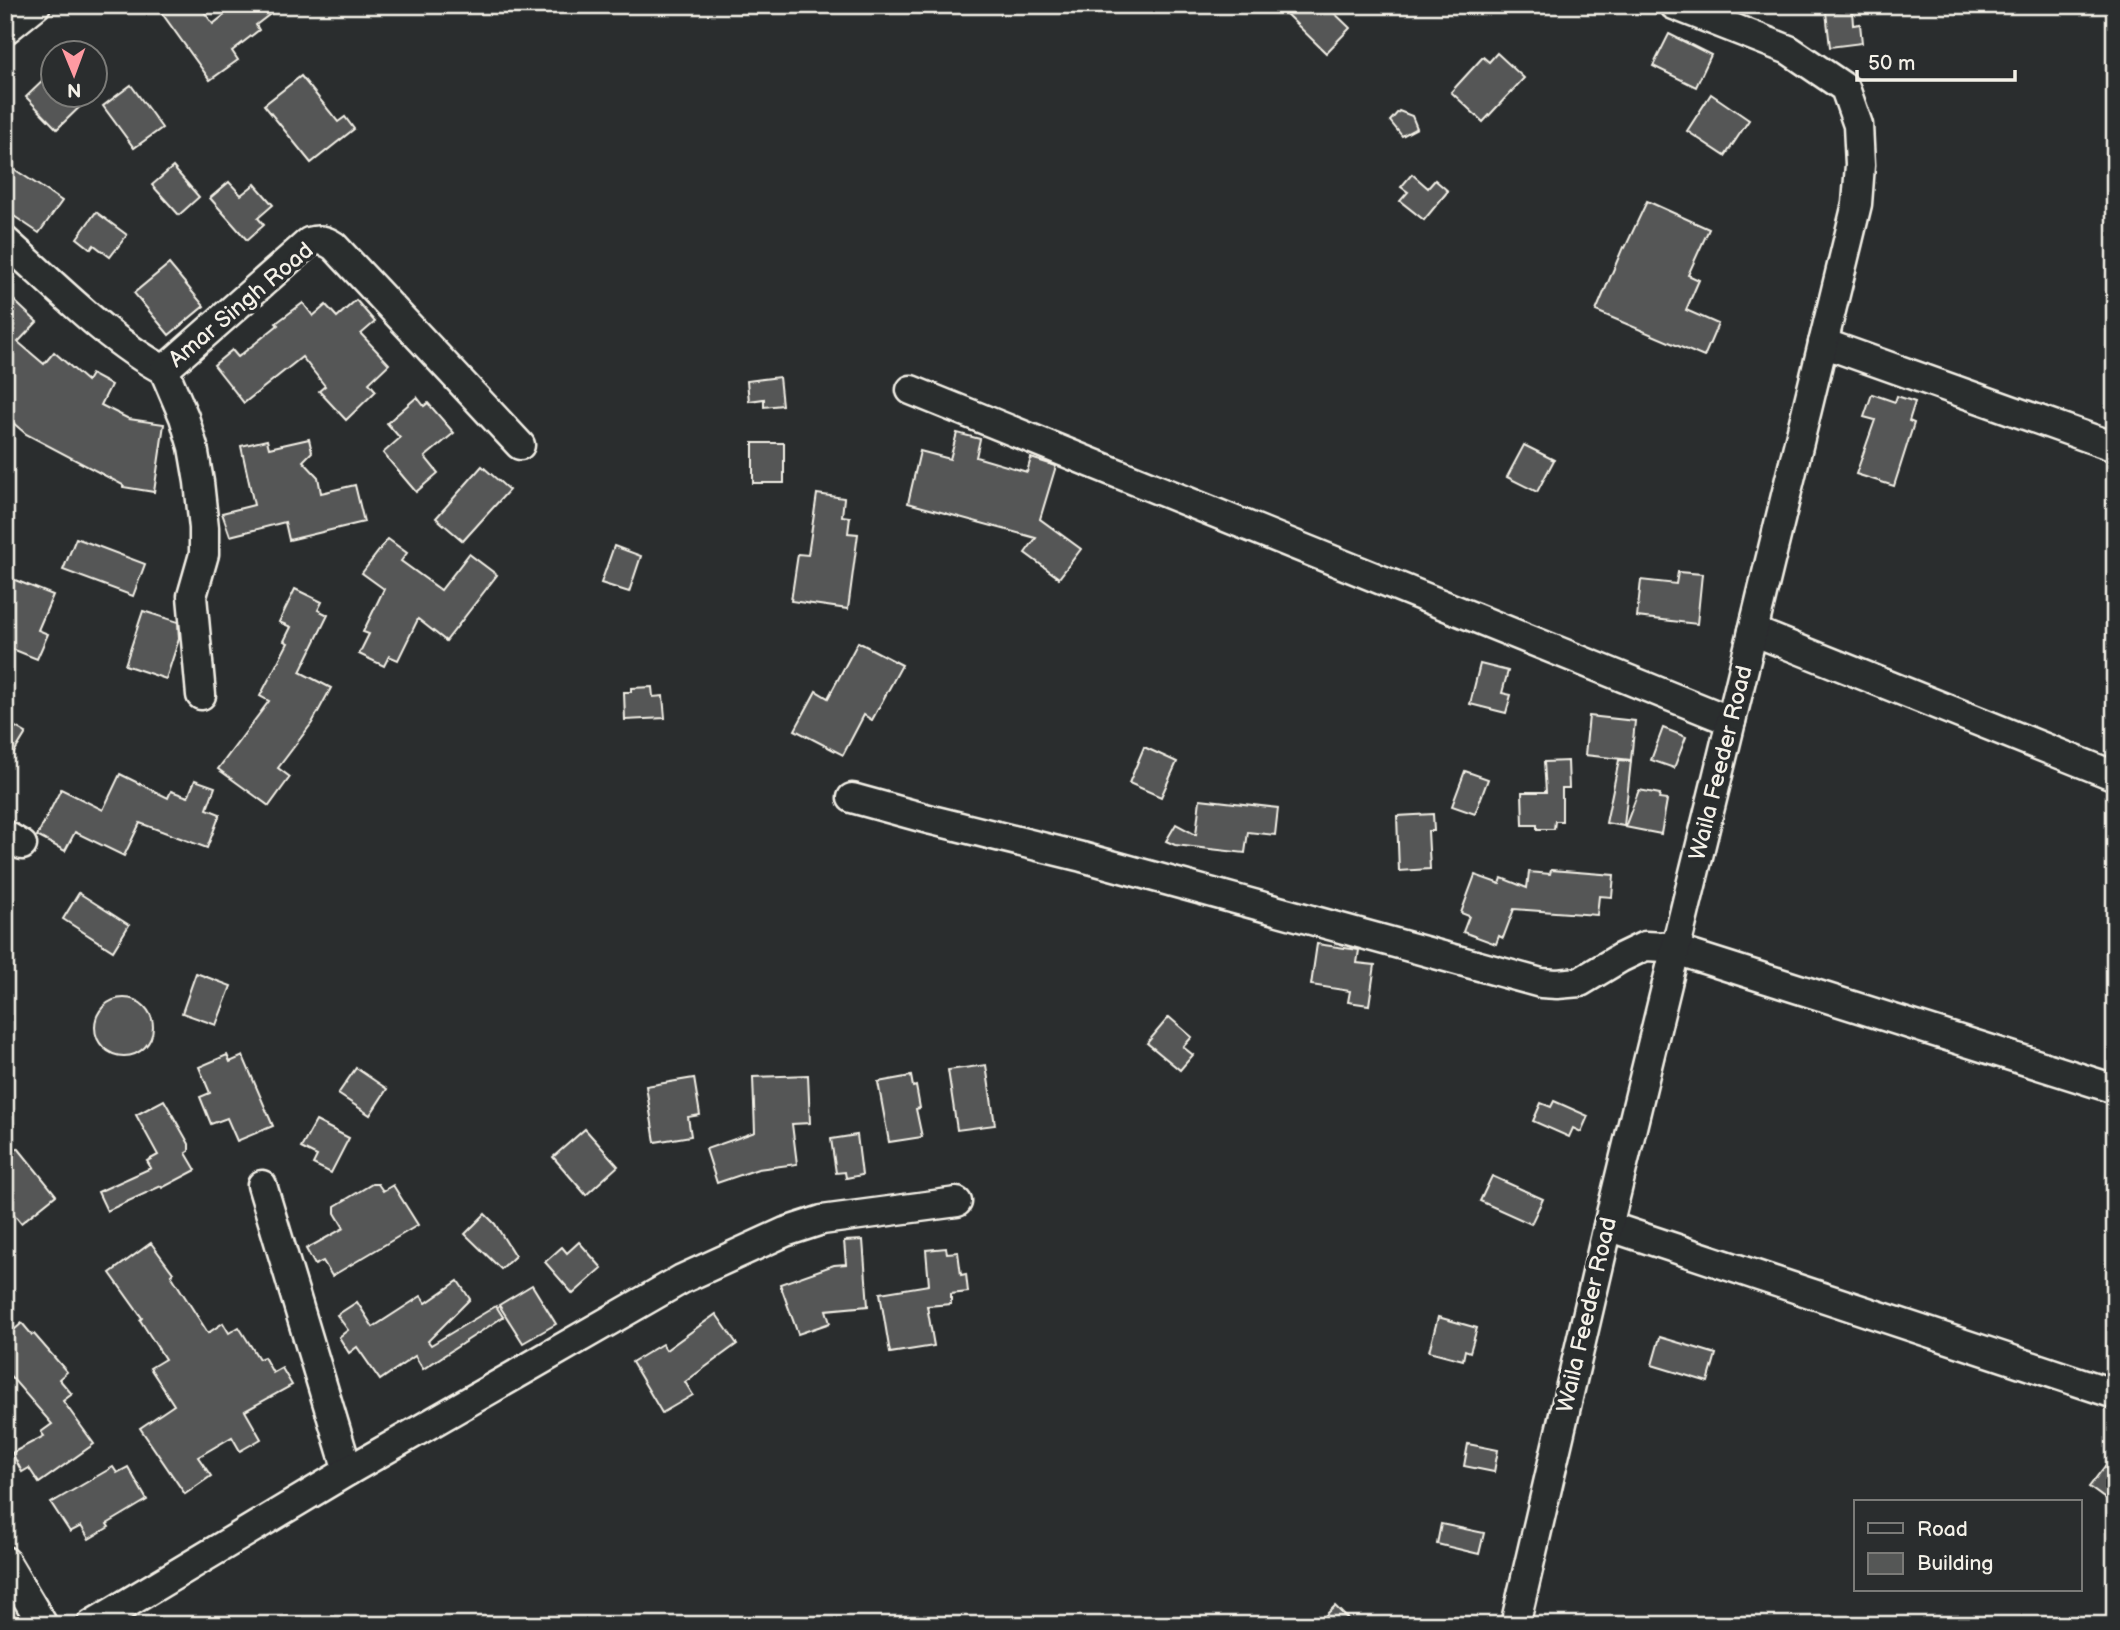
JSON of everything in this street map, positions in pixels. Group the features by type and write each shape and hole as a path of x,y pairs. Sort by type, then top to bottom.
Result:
{"street":[{"path":"5,30 36,5"},
{"name":"Waila Feeder Road","path":"1515,1625 1608,1226 1857,204 1860,165 1858,125 1845,88 1789,50 1674,5"},
{"name":"Amar Singh Road","path":"5,241 140,358 164,370 309,242 318,239 327,241 520,445"},
{"path":"1823,344 2115,447"},
{"path":"164,370 184,417 200,482 204,554 192,596 201,695"},
{"path":"911,390 1731,721"},
{"path":"1753,631 2115,776"},
{"path":"852,798 1082,857 1541,983 1580,982 1645,946 1675,949 2115,1089"},
{"path":"262,1185 348,1471"},
{"path":"91,1625 348,1471 682,1279 785,1232 822,1220 957,1202"},
{"path":"1608,1226 2115,1394"},
{"path":"5,1561 43,1625"}],"building":[{"path":"156,5 199,5 213,24 237,5 282,5 256,25 259,30 232,51 238,60 210,80"},
{"path":"1277,5 1326,5 1350,28 1326,53"},
{"path":"1852,9 1853,25 1860,24 1862,43 1830,47 1826,12"},
{"path":"1669,34 1711,55 1696,87 1653,66"},
{"path":"1497,53 1524,78 1483,122 1451,92 1483,57 1489,62"},
{"path":"301,76 338,122 345,117 354,129 311,163 264,105"},
{"path":"38,85 38,108 79,108 57,129 26,97"},
{"path":"131,85 162,128 134,148 104,108 108,108 108,102"},
{"path":"1711,94 1749,120 1725,156 1687,131"},
{"path":"1399,111 1412,116 1417,128 1402,136 1390,121"},
{"path":"5,163 62,201 39,233 5,210"},
{"path":"173,167 199,197 179,215 152,185"},
{"path":"1412,174 1428,188 1435,180 1448,191 1424,220 1400,201 1408,192 1401,187"},
{"path":"229,182 241,195 255,184 273,205 258,218 264,225 247,240 210,198"},
{"path":"1647,201 1709,229 1688,275 1699,280 1686,310 1718,324 1704,357 1596,311 1623,247 1625,248"},
{"path":"96,212 127,235 110,257 94,245 91,249 77,238"},
{"path":"169,264 204,306 169,335 134,293"},
{"path":"5,292 37,322 18,342 44,364 54,352 87,381 91,374 111,385 101,405 129,419 164,424 154,492 123,487 26,434 5,416"},
{"path":"356,300 375,322 361,334 389,364 369,383 376,391 346,420 319,391 325,386 302,357 244,403 214,365 232,350 238,357 303,303 313,316 326,305 337,317"},
{"path":"779,377 782,405 764,407 764,399 749,401 747,381"},
{"path":"1872,394 1895,402 1897,396 1915,402 1909,421 1914,423 1894,486 1856,474 1875,420 1864,417"},
{"path":"417,397 424,406 428,403 454,433 425,457 438,473 416,492 383,453 400,438 387,423"},
{"path":"957,433 980,439 976,457 1027,472 1031,458 1056,466 1040,519 1081,549 1059,578 1025,553 1036,538 908,503 920,451 950,459"},
{"path":"309,439 312,452 303,461 318,477 321,493 355,485 364,522 289,540 285,522 230,536 222,513 254,505 241,446 267,440 269,448"},
{"path":"753,443 784,443 784,483 753,483"},
{"path":"1524,445 1554,460 1537,492 1507,477"},
{"path":"482,466 509,490 463,541 436,518"},
{"path":"817,494 844,498 842,516 850,517 848,533 858,534 848,609 791,601 798,554 808,555"},
{"path":"76,538 145,564 133,596 63,570"},
{"path":"388,539 407,553 401,561 441,590 469,554 497,575 446,641 418,619 398,660 389,656 384,666 359,654 369,634 363,632 384,589 362,573"},
{"path":"614,546 641,556 629,592 601,583"},
{"path":"1678,572 1702,574 1697,624 1637,617 1641,580 1676,584"},
{"path":"10,578 53,595 38,630 48,634 37,659 5,646 5,589"},
{"path":"295,589 322,602 318,610 328,615 300,672 331,688 312,723 278,768 290,777 269,806 218,769 269,701 260,696 288,643 284,641 291,627 279,622"},
{"path":"143,611 178,622 179,639 166,679 125,665"},
{"path":"858,642 902,665 872,720 864,715 843,755 795,730 816,691 828,698"},
{"path":"1480,664 1508,671 1502,693 1511,695 1506,713 1470,704"},
{"path":"652,687 653,697 663,696 665,718 625,720 624,692 631,692 631,688"},
{"path":"1589,716 1635,721 1631,760 1585,755"},
{"path":"5,721 26,733 5,767"},
{"path":"1663,728 1686,737 1674,768 1651,760"},
{"path":"1144,747 1177,762 1161,797 1129,783"},
{"path":"1619,760 1631,761 1624,826 1606,823"},
{"path":"1568,761 1569,788 1562,788 1562,821 1555,821 1554,829 1537,829 1537,825 1523,825 1522,792 1546,792 1544,762"},
{"path":"1465,771 1488,779 1475,814 1452,806"},
{"path":"120,774 168,798 171,791 188,797 195,780 215,787 207,809 220,814 207,848 140,823 124,856 75,832 65,851 37,836 61,789 103,810"},
{"path":"1639,790 1660,794 1659,799 1667,800 1661,834 1625,827"},
{"path":"1200,799 1278,808 1275,835 1248,832 1245,853 1175,845 1166,841 1176,824 1196,835"},
{"path":"1433,814 1434,831 1428,831 1430,869 1399,871 1397,816"},
{"path":"1551,870 1614,875 1612,897 1599,896 1597,915 1514,909 1503,938 1499,936 1496,944 1463,932 1469,916 1461,913 1475,875 1500,884 1502,878 1527,888 1529,872 1550,874"},
{"path":"79,893 129,925 113,951 63,919"},
{"path":"1317,944 1359,950 1357,963 1375,965 1369,1005 1348,1002 1350,991 1311,985"},
{"path":"196,973 231,986 216,1025 182,1013"},
{"path":"118,998 130,998 145,1006 153,1021 153,1033 145,1048 130,1056 118,1056 103,1048 95,1033 95,1021 103,1006"},
{"path":"1169,1017 1192,1037 1183,1047 1193,1055 1180,1070 1147,1043"},
{"path":"227,1055 230,1062 243,1056 273,1126 237,1141 227,1118 211,1124 200,1097 210,1093 199,1067"},
{"path":"986,1065 995,1125 957,1130 948,1070"},
{"path":"356,1068 387,1089 370,1115 338,1094"},
{"path":"808,1075 810,1123 792,1124 797,1164 758,1169 717,1183 706,1149 755,1132 753,1077"},
{"path":"911,1076 913,1087 916,1086 920,1108 916,1109 922,1137 889,1142 878,1082"},
{"path":"694,1078 700,1115 688,1117 691,1136 655,1142 646,1086"},
{"path":"164,1100 189,1144 189,1151 186,1153 196,1170 162,1188 161,1186 107,1211 98,1192 151,1168 147,1161 158,1155 136,1115"},
{"path":"1554,1101 1588,1116 1581,1132 1573,1128 1569,1137 1533,1121 1541,1103 1551,1107"},
{"path":"316,1121 349,1138 331,1173 313,1164 317,1156 301,1148"},
{"path":"585,1129 618,1166 586,1195 553,1157"},
{"path":"857,1135 862,1175 846,1178 845,1172 836,1173 831,1139"},
{"path":"18,1148 56,1195 21,1223 5,1203 5,1159"},
{"path":"1492,1176 1543,1199 1531,1224 1480,1201"},
{"path":"372,1184 378,1184 383,1191 393,1185 418,1225 332,1276 323,1261 315,1265 306,1249 344,1228 335,1213 335,1206"},
{"path":"485,1214 495,1224 515,1256 501,1269 465,1234"},
{"path":"863,1240 868,1306 826,1310 830,1323 798,1334 780,1284 834,1265 846,1264 844,1241"},
{"path":"579,1242 602,1268 573,1294 545,1262 562,1247 567,1253"},
{"path":"151,1243 173,1273 171,1275 208,1333 223,1323 229,1333 239,1327 259,1359 264,1357 273,1373 282,1368 292,1385 245,1411 261,1439 240,1451 232,1437 198,1457 211,1476 185,1494 140,1428 174,1405 150,1368 165,1359 140,1320 142,1318 110,1273"},
{"path":"946,1248 947,1253 958,1252 961,1275 966,1274 968,1292 951,1294 951,1304 927,1306 934,1346 890,1353 880,1293 929,1285 926,1250"},
{"path":"458,1281 470,1299 428,1341 431,1345 496,1306 503,1317 423,1369 415,1356 380,1380 357,1347 349,1353 339,1337 348,1330 337,1315 357,1302 373,1327 421,1296 426,1303"},
{"path":"532,1285 556,1324 523,1343 499,1305"},
{"path":"716,1314 737,1344 685,1382 693,1395 662,1413 632,1362 662,1344 666,1350"},
{"path":"1438,1317 1477,1328 1470,1352 1465,1350 1463,1360 1429,1351"},
{"path":"22,1323 67,1372 59,1379 72,1394 63,1401 94,1444 39,1483 29,1468 22,1472 12,1453 44,1436 41,1432 52,1424 5,1370 5,1338"},
{"path":"1660,1337 1716,1354 1708,1382 1652,1365"},
{"path":"1468,1444 1498,1450 1494,1472 1464,1466"},
{"path":"2115,1453 2115,1506 2089,1487"},
{"path":"113,1467 117,1473 128,1467 147,1500 107,1524 109,1527 89,1539 81,1526 70,1532 51,1503"},
{"path":"1441,1524 1484,1533 1479,1554 1437,1544"},
{"path":"1335,1606 1354,1625 1316,1625"}]}
